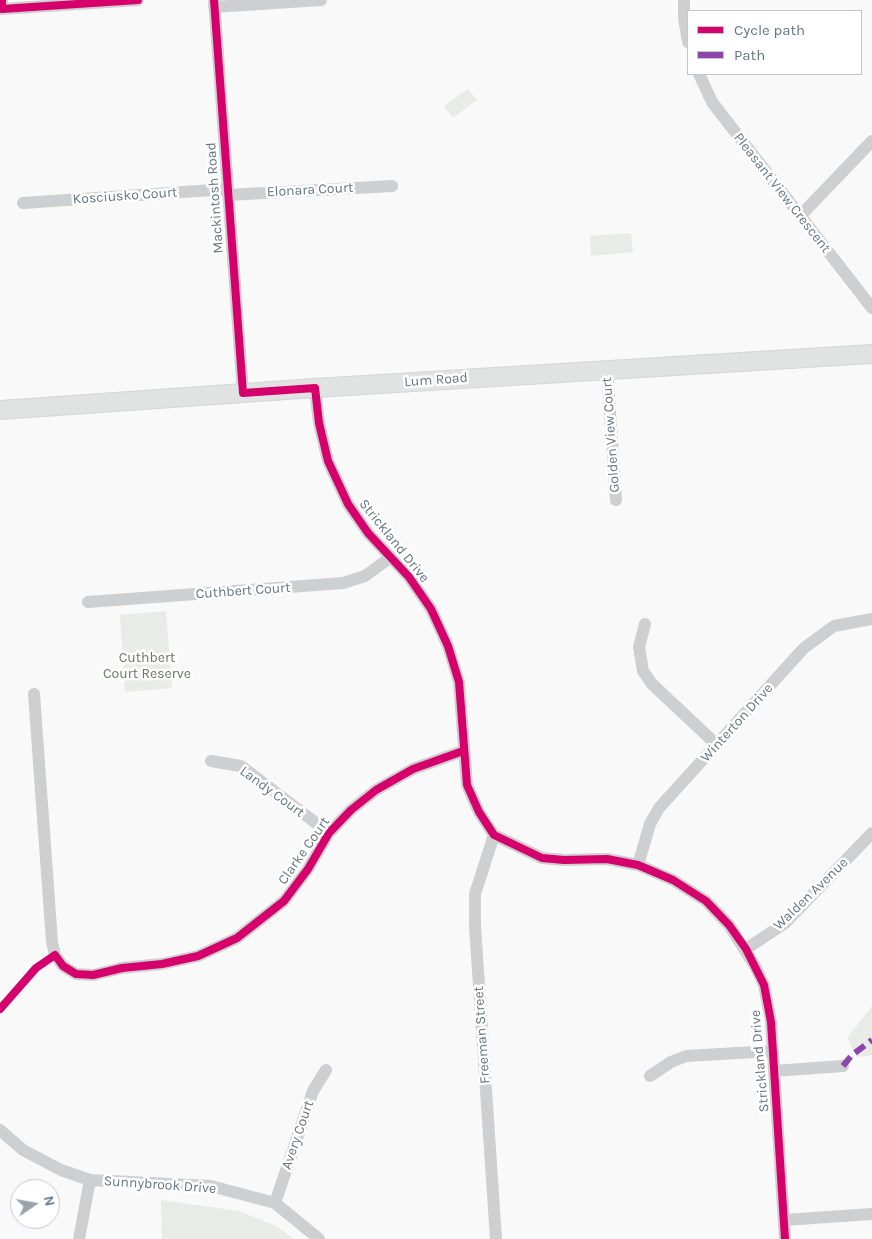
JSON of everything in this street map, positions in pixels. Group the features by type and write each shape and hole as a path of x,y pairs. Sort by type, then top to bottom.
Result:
{"street":[{"path":"2,0 2,9 138,0"},
{"path":"214,4 321,0"},
{"path":"684,0 687,36"},
{"name":"Mackintosh Road","path":"214,4 243,393"},
{"name":"Pleasant View Crescent","path":"700,75 712,102 872,308"},
{"path":"800,216 872,141"},
{"name":"Elonara Court","path":"227,192 392,186"},
{"name":"Kosciusko Court","path":"23,203 227,192"},
{"name":"Lum Road","path":"0,410 607,369 872,354"},
{"name":"Golden View Court","path":"607,369 616,500"},
{"name":"Strickland Drive","path":"315,388 319,423 328,461 348,504 368,533 409,577 431,609 448,646 458,682 467,785 479,812 494,835 542,858 564,860 607,859 638,865 673,880 706,901 729,925 746,950 764,986 771,1022 785,1239"},
{"name":"Cuthbert Court","path":"88,602 343,583 365,576 391,557"},
{"name":"Winterton Drive","path":"638,865 650,824 658,808 815,639 834,626 872,619"},
{"path":"645,624 639,647 643,672 652,684 717,745"},
{"name":"Clarke Court","path":"34,694 52,942 55,955 63,966 76,974 93,976 122,968 162,964 198,956 237,938 259,923 284,900 308,869 329,833 351,810 376,790 413,768 463,751"},
{"name":"Landy Court","path":"212,761 241,766 329,833"},
{"name":"Walden Avenue","path":"746,950 785,923 872,833"},
{"name":"Freeman Street","path":"494,835 475,894 475,926 496,1239"},
{"path":"650,1076 671,1062 686,1056 772,1051"},
{"path":"774,1071 843,1066"},
{"name":"Avery Court","path":"275,1203 313,1091 326,1070"},
{"name":"Sunnybrook Drive","path":"0,1130 23,1150 61,1170 90,1180 212,1186 275,1203 319,1239"},
{"path":"79,1239 90,1180"},
{"path":"784,1220 872,1214"}],"green space":[{"path":"468,89 477,100 453,118 444,106"},
{"path":"631,233 633,252 591,256 590,236"},
{"name":"Cuthbert Court Reserve","path":"166,611 172,688 125,692 120,615"},
{"path":"872,1006 872,1055 857,1057 847,1038"},
{"path":"161,1200 239,1211 276,1226 294,1239 162,1239"}],"marked path":[{"path":"843,1066 852,1055 872,1040"}],"cycle path":[{"path":"2,0 2,9 138,0"},
{"path":"214,0 243,393 315,388 319,423 328,461 348,504 368,533 409,577 431,609 448,646 459,682 467,785 479,812 494,835 542,858 564,860 607,859 638,865 673,880 706,901 729,925 746,949 764,985 771,1022 785,1239"},
{"path":"0,1009 36,968 55,955 63,966 76,974 93,975 122,968 162,964 198,956 237,938 284,901 308,869 329,833 351,810 376,790 413,769 463,751"}]}
